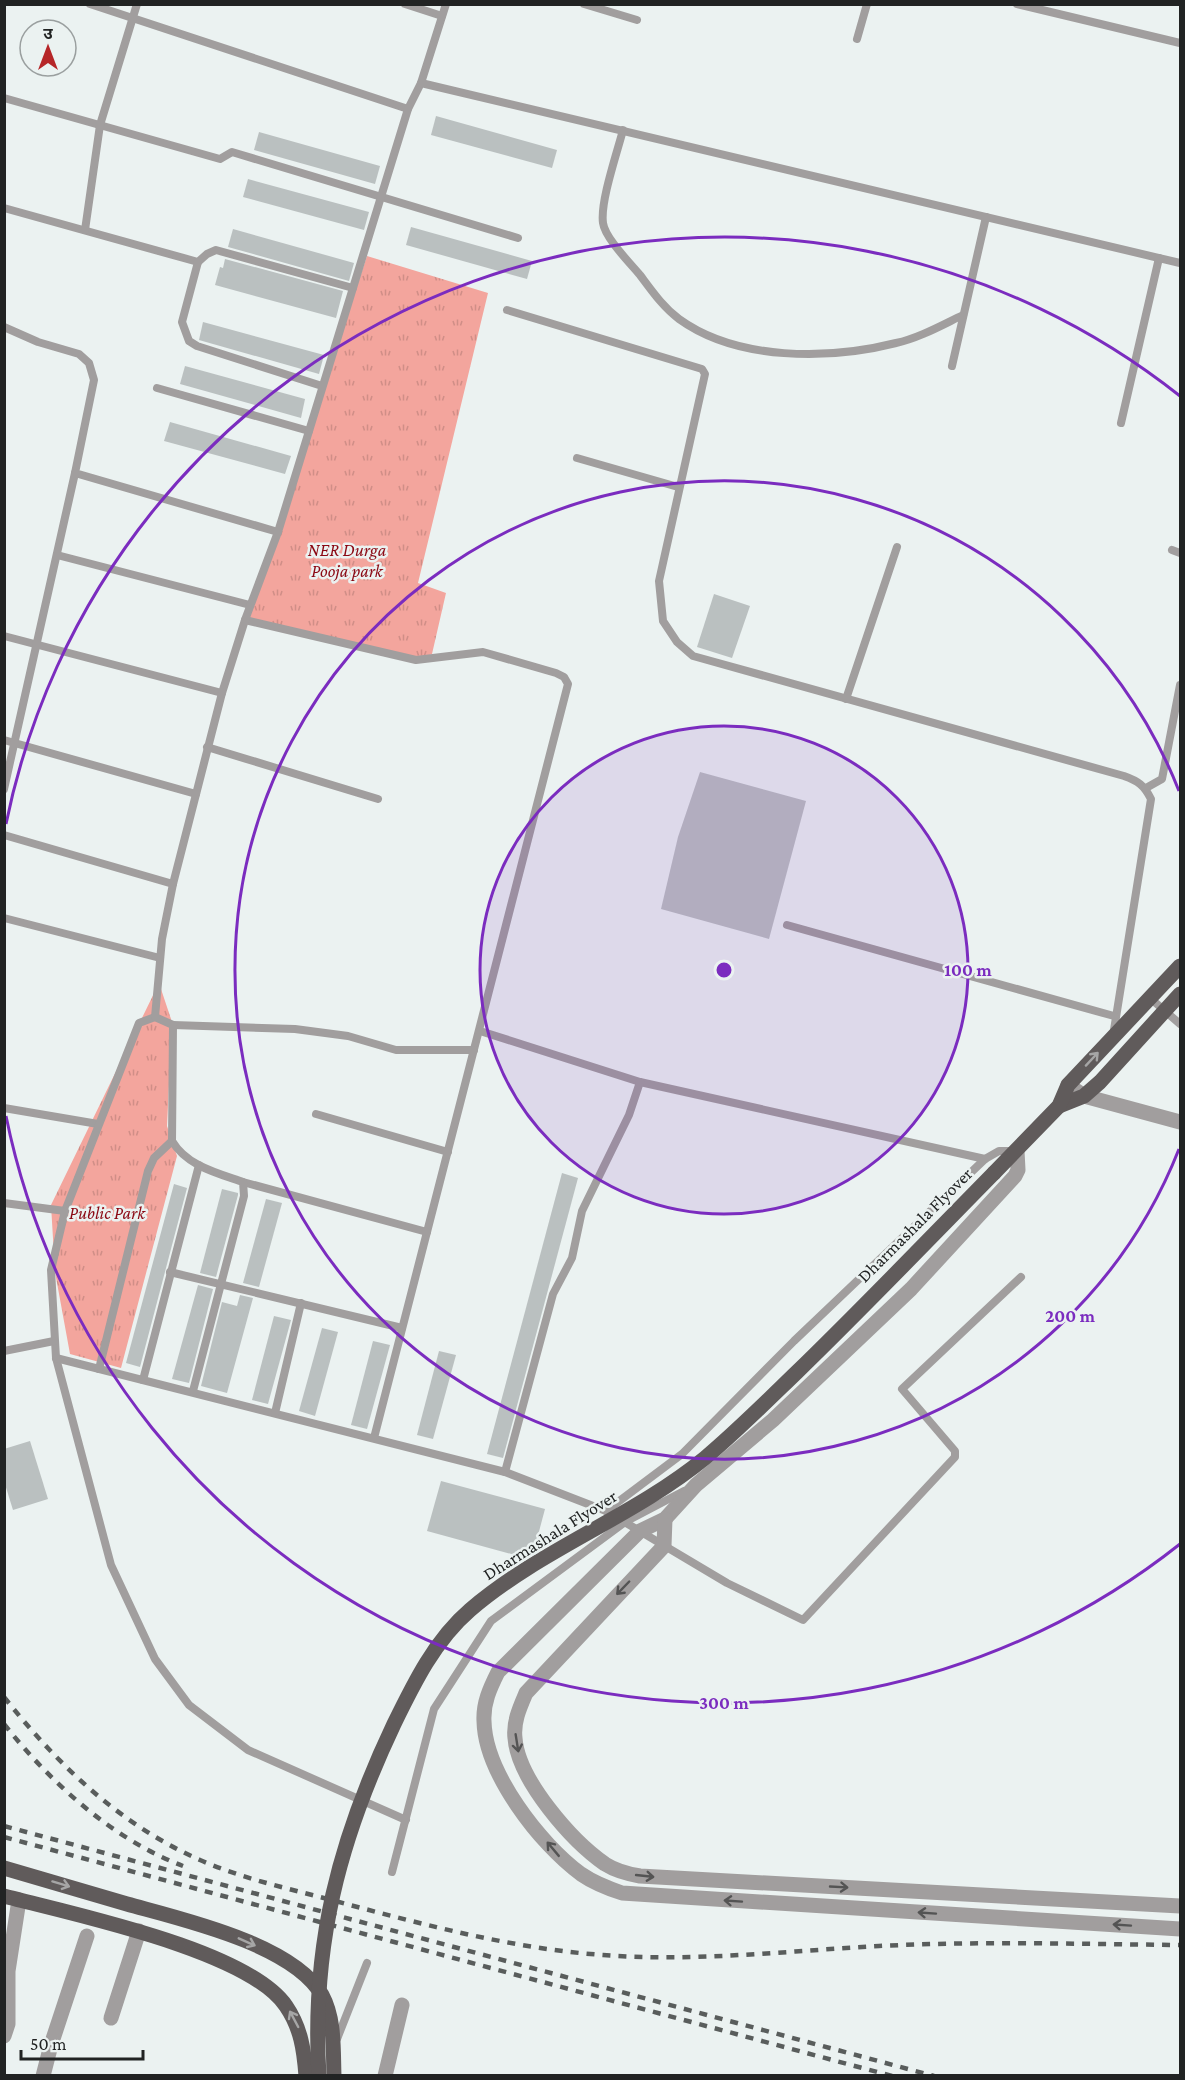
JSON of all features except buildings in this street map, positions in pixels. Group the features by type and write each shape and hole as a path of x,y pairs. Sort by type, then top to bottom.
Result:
{"main road":[{"path":"1059,1106 1068,1084 1180,966"},
{"path":"1059,1106 1084,1096 1100,1082 1180,994"},
{"name":"Dharmashala Flyover","path":"319,2076 317,2031 321,1956 328,1908 341,1854 360,1802 396,1721 422,1672 448,1631 471,1609 547,1556 671,1483 704,1459 819,1351 1059,1106"},
{"path":"4,1868 206,1927 246,1941 283,1960 303,1973 321,1995 327,2008 334,2076"},
{"path":"12,1898 139,1931 245,1971 285,2004 300,2035 306,2076"}],"street":[{"path":"1068,1084 1084,1096 1180,1122"},
{"path":"1017,1151 1018,1170 1015,1176 911,1289 773,1420 696,1485 665,1520 640,1531 498,1672 487,1695 483,1719 486,1744 495,1765 524,1814 560,1857 582,1875 602,1887 637,1895 1180,1929"},
{"path":"665,1520 664,1546 526,1693 518,1712 514,1737 521,1763 549,1809 606,1865 640,1876 1180,1906"},
{"path":"4,2036 8,2024 12,1898"},
{"path":"111,2018 139,1931"},
{"path":"44,2076 51,2045 87,1936"},
{"path":"385,2076 402,2005"}],"lane":[{"path":"90,4 408,109"},
{"path":"85,230 100,124 137,4"},
{"path":"405,4 442,16"},
{"path":"154,1017 160,958 173,884 222,693 250,605 278,532 408,109 421,83 446,4"},
{"path":"584,4 637,20"},
{"path":"857,39 867,4"},
{"path":"1017,4 1180,43"},
{"path":"421,83 1180,263"},
{"path":"4,98 220,159 232,152 518,238"},
{"path":"623,130 603,214 605,231 665,308 708,335 750,348 788,354 829,355 898,343 963,315"},
{"path":"4,208 198,262"},
{"path":"952,366 986,216"},
{"path":"322,386 197,346 189,341 182,322 198,262 216,250 353,288"},
{"path":"1121,423 1159,258"},
{"path":"507,310 702,369 705,382 678,488 659,581 663,621 677,642 693,656 1124,776 1139,781 1146,788 1151,799 1114,1016 1113,1037"},
{"path":"4,327 38,342 80,354 89,363 94,380 38,644 4,789"},
{"path":"157,388 309,431"},
{"path":"576,458 678,488"},
{"path":"75,472 278,532"},
{"path":"846,699 897,547"},
{"path":"1172,550 1180,552"},
{"path":"57,555 250,605"},
{"path":"245,620 416,660 483,652 564,677 568,684 374,1438"},
{"path":"4,636 222,693"},
{"path":"1146,788 1162,779 1180,685"},
{"path":"4,740 196,794"},
{"path":"207,747 378,799"},
{"path":"4,835 173,884"},
{"path":"4,918 160,958"},
{"path":"787,925 1114,1016"},
{"path":"1149,997 1180,1024"},
{"path":"406,1820 248,1750 189,1705 155,1659 111,1565 56,1358 51,1270 65,1211 139,1023 154,1017 173,1025 295,1029 348,1036 396,1050 474,1050"},
{"path":"173,1025 172,1141 181,1156 243,1182 427,1232"},
{"path":"480,1031 640,1082 985,1159"},
{"path":"505,1472 553,1294 572,1258 582,1211 630,1115 640,1082"},
{"path":"4,1108 98,1124"},
{"path":"316,1114 448,1152"},
{"path":"99,1369 148,1171 154,1158 172,1141"},
{"path":"606,1511 682,1454 794,1341 985,1159 999,1151 1017,1151"},
{"path":"143,1380 199,1165"},
{"path":"193,1391 244,1196 243,1182"},
{"path":"4,1203 65,1211"},
{"path":"170,1272 402,1328"},
{"path":"56,1358 505,1472 606,1511 664,1546 798,1620 807,1619 957,1454 904,1392 904,1387 1021,1277"},
{"path":"275,1413 301,1304"},
{"path":"4,1351 54,1341"},
{"path":"392,1872 434,1709 491,1622 625,1522 696,1485"},
{"path":"333,2049 367,1963"}],"green space":[{"name":"NER Durga Pooja park","path":"367,256 488,293 418,583 446,593 432,654 416,660 246,617"},
{"name":"Public Park","path":"159,983 172,1022 167,1126 177,1156 121,1368 70,1354 55,1272 51,1205"}],"railway":[{"path":"4,1697 46,1747 92,1791 143,1829 200,1860 255,1880 475,1936 539,1948 637,1957 706,1957 879,1946 955,1944 1180,1945"},
{"path":"4,1724 42,1767 84,1807 132,1841 183,1866"},
{"path":"4,1826 934,2076"},
{"path":"4,1837 892,2076"}]}
